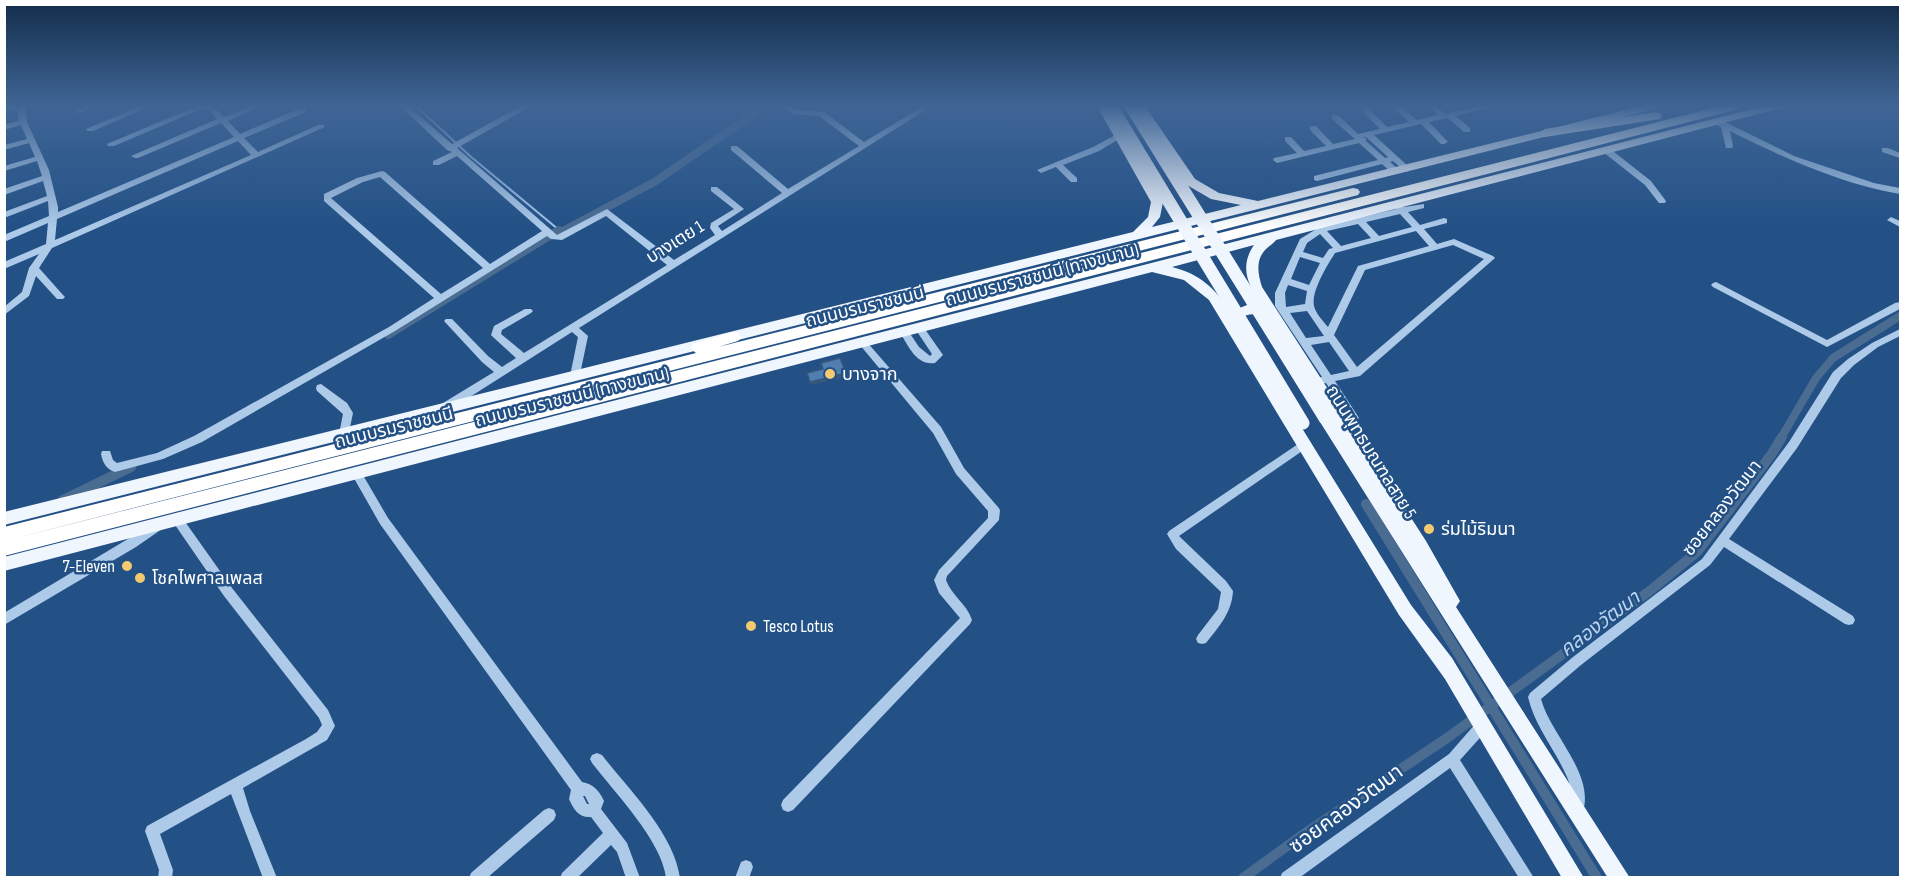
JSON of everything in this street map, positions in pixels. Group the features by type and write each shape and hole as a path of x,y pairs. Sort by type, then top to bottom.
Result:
{"highway":[{"name":"ถนนบรมราชชนนี","path":"8,536 45,524 1533,147"},
{"name":"ถนนบรมราชชนนี","path":"8,536 571,405 1539,147"},
{"path":"1545,166 1587,147"},
{"path":"555,394 733,337"},
{"path":"571,405 721,379"}],"main road":[{"path":"1126,147 1157,202 1157,212 1153,220 1135,236"},
{"path":"1137,147 1574,878"},
{"name":"ถนนพุทธมณฑลสาย 5","path":"1157,147 1325,417 1620,878"},
{"path":"1167,147 1191,182 1215,196 1261,205"},
{"name":"ถนนบรมราชชนนี (ทางขนาน)","path":"8,536 27,513 1261,205 1399,166 1482,147"},
{"name":"ถนนบรมราชชนนี (ทางขนาน)","path":"4,564 863,343 1137,270 1399,208 1618,147"},
{"path":"1139,170 1153,179 1160,180 1180,175 1180,168"},
{"path":"1284,234 1257,249 1251,265 1251,276 1256,286 1279,313 1322,381 1433,568 1487,671"},
{"path":"1137,270 1174,271 1195,280 1214,297 1405,610 1450,673"},
{"path":"1228,320 1240,310 1247,308 1279,313"}],"street":[{"path":"4,312 26,294 34,268 50,246 54,207 46,177 34,147"},
{"path":"135,156 157,147"},
{"path":"4,239 216,147"},
{"path":"249,147 256,155"},
{"path":"4,266 274,147"},
{"path":"436,163 455,147"},
{"path":"455,147 550,234 559,238 607,212 672,264"},
{"name":"บางเตย 1","path":"441,410 859,147"},
{"path":"1041,170 1099,147"},
{"path":"1296,147 1302,154"},
{"path":"1277,160 1302,154 1321,154 1331,147"},
{"path":"1372,147 1384,161 1399,166"},
{"path":"1376,147 1399,166"},
{"path":"1771,147 1808,164 1898,188"},
{"path":"734,148 786,192"},
{"path":"1606,150 1648,183 1662,201"},
{"path":"1886,150 1900,156"},
{"path":"4,169 39,158"},
{"path":"1317,178 1384,161"},
{"path":"1057,164 1074,180"},
{"path":"441,299 327,199 327,196 360,180 382,174 489,268"},
{"path":"4,192 46,177"},
{"path":"714,189 740,209 714,225 720,234"},
{"path":"4,215 52,197"},
{"path":"1354,418 1322,381 1304,342 1279,313 1279,301 1285,281 1303,241 1321,230 1399,208 1421,206"},
{"path":"1399,208 1434,246"},
{"path":"1359,220 1376,238"},
{"path":"1891,220 1900,224"},
{"path":"1356,373 1309,307 1311,289 1332,251 1444,221"},
{"path":"1321,230 1338,248"},
{"path":"106,454 108,462 115,468 174,450 363,345 489,268 550,234"},
{"path":"1322,381 1356,373 1490,258 1454,242 1361,268 1330,336"},
{"path":"1297,253 1327,262"},
{"path":"34,268 60,297"},
{"path":"1285,281 1311,289"},
{"path":"1716,285 1827,344 1898,305 1900,306"},
{"path":"1279,313 1309,307"},
{"path":"523,358 496,335 496,331 497,328 528,311"},
{"path":"449,321 485,359 501,372"},
{"path":"572,327 583,336 575,365 575,376"},
{"path":"904,331 920,355 932,360 938,355 919,327"},
{"name":"ซอยคลองวัฒนา","path":"1577,811 1578,788 1536,709 1534,697 1706,562 1793,445 1837,375 1875,345 1900,332"},
{"path":"1304,342 1330,336"},
{"path":"788,805 966,620 940,580 943,573 993,520 994,510 960,471 937,430 863,343"},
{"path":"321,388 338,401 348,413 344,434"},
{"path":"1202,639 1220,617 1226,605 1227,591 1216,576 1177,544 1173,534 1304,444"},
{"path":"356,473 384,521 578,788 576,799 584,811 594,810 622,848 633,878"},
{"path":"165,878 166,870 152,831 322,736 327,731 328,723 228,592 177,519"},
{"path":"4,620 132,544 161,524"},
{"path":"1723,541 1849,620"},
{"name":"ซอยคลองวัฒนา","path":"1287,878 1452,759 1482,726"},
{"path":"597,759 653,831 672,863 673,878"},
{"path":"1452,759 1527,878"},
{"path":"235,785 270,878"},
{"path":"476,878 549,814"},
{"path":"567,878 612,834"}],"building":[{"name":"บางจาก","path":"840,358 846,373 810,382 807,373 823,369 821,363"}],"waterway":[{"path":"460,147 559,230"},
{"path":"388,335 559,230 561,232 656,181 705,147"},
{"name":"คลองวัฒนา","path":"1781,438 1816,378 1833,358 1900,316"},
{"name":"คลองวัฒนา","path":"1491,706 1651,590 1697,552 1771,455 1782,437"},
{"path":"63,500 131,467"},
{"path":"1366,504 1491,706"},
{"name":"คลองวัฒนา","path":"1243,878 1491,706"},
{"path":"1491,706 1597,878"}],"place":[{"name":"บางจาก","path":"830,374"},
{"name":"ร่มไม้ริมนา","path":"1429,529"},
{"name":"7-Eleven","path":"127,566"},
{"name":"โชคไพศาลเพลส","path":"140,578"},
{"name":"Tesco Lotus","path":"751,626"}]}
